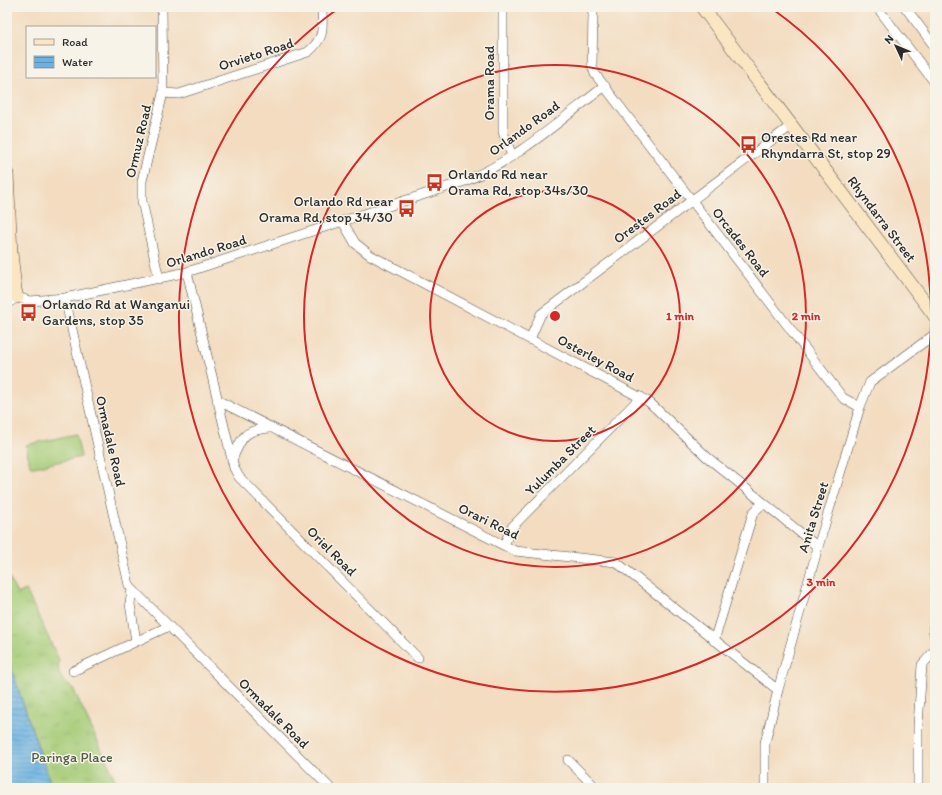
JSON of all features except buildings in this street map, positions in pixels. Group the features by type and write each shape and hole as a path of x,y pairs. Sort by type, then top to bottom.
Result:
{"street":[{"name":"Ormuz Road","path":"159,279 142,202 142,181 164,93 162,7"},
{"name":"Orvieto Road","path":"164,93 178,94 308,52 318,44 322,34 322,7"},
{"name":"Orama Road","path":"503,7 502,132 512,156"},
{"path":"591,7 594,14 592,66 595,74 605,86"},
{"name":"Rhyndarra Street","path":"702,7 935,316"},
{"path":"877,7 935,83"},
{"path":"905,7 935,47"},
{"name":"Orlando Road","path":"12,300 25,301 65,298 187,272 465,181 484,173 512,156 605,86"},
{"name":"Orcades Road","path":"605,86 843,398 860,408"},
{"name":"Orestes Road","path":"530,339 541,314 792,125"},
{"path":"7,174 11,254 15,288 12,300"},
{"name":"Osterley Road","path":"343,222 355,243 370,255 649,402 707,457 818,547"},
{"name":"Oriel Road","path":"187,272 232,460 239,477 418,658"},
{"name":"Ormadale Road","path":"65,298 132,589 130,604 136,641"},
{"name":"Anita Street","path":"765,788 765,743 778,690 818,547 860,408 870,382 935,334"},
{"name":"Yulumba Street","path":"504,545 512,527 641,397"},
{"name":"Orari Road","path":"217,400 515,551 616,562 714,641 778,690"},
{"path":"232,460 245,435 254,429 271,428"},
{"path":"714,641 753,513 763,502"},
{"name":"Ormadale Road","path":"132,589 167,626 330,788"},
{"path":"935,620 933,629 935,637"},
{"path":"73,671 167,626"},
{"path":"918,788 918,726 922,665 935,650"},
{"path":"568,760 596,788"}],"green space":[{"path":"76,434 81,457 34,467 30,465 26,445"},
{"name":"Paringa Place","path":"7,574 17,594 26,590 59,660 59,673 63,680 73,688 119,788 52,788 7,656"}],"water":[{"path":"7,656 52,788 7,788"}],"place":[{"name":"Orestes Rd near Rhyndarra St, stop 29","path":"748,145"},
{"name":"Orlando Rd near Orama Rd, stop 34s/30","path":"435,182"},
{"name":"Orlando Rd near Orama Rd, stop 34/30","path":"406,209"},
{"name":"Orlando Rd at Wanganui Gardens, stop 35","path":"29,312"}]}
